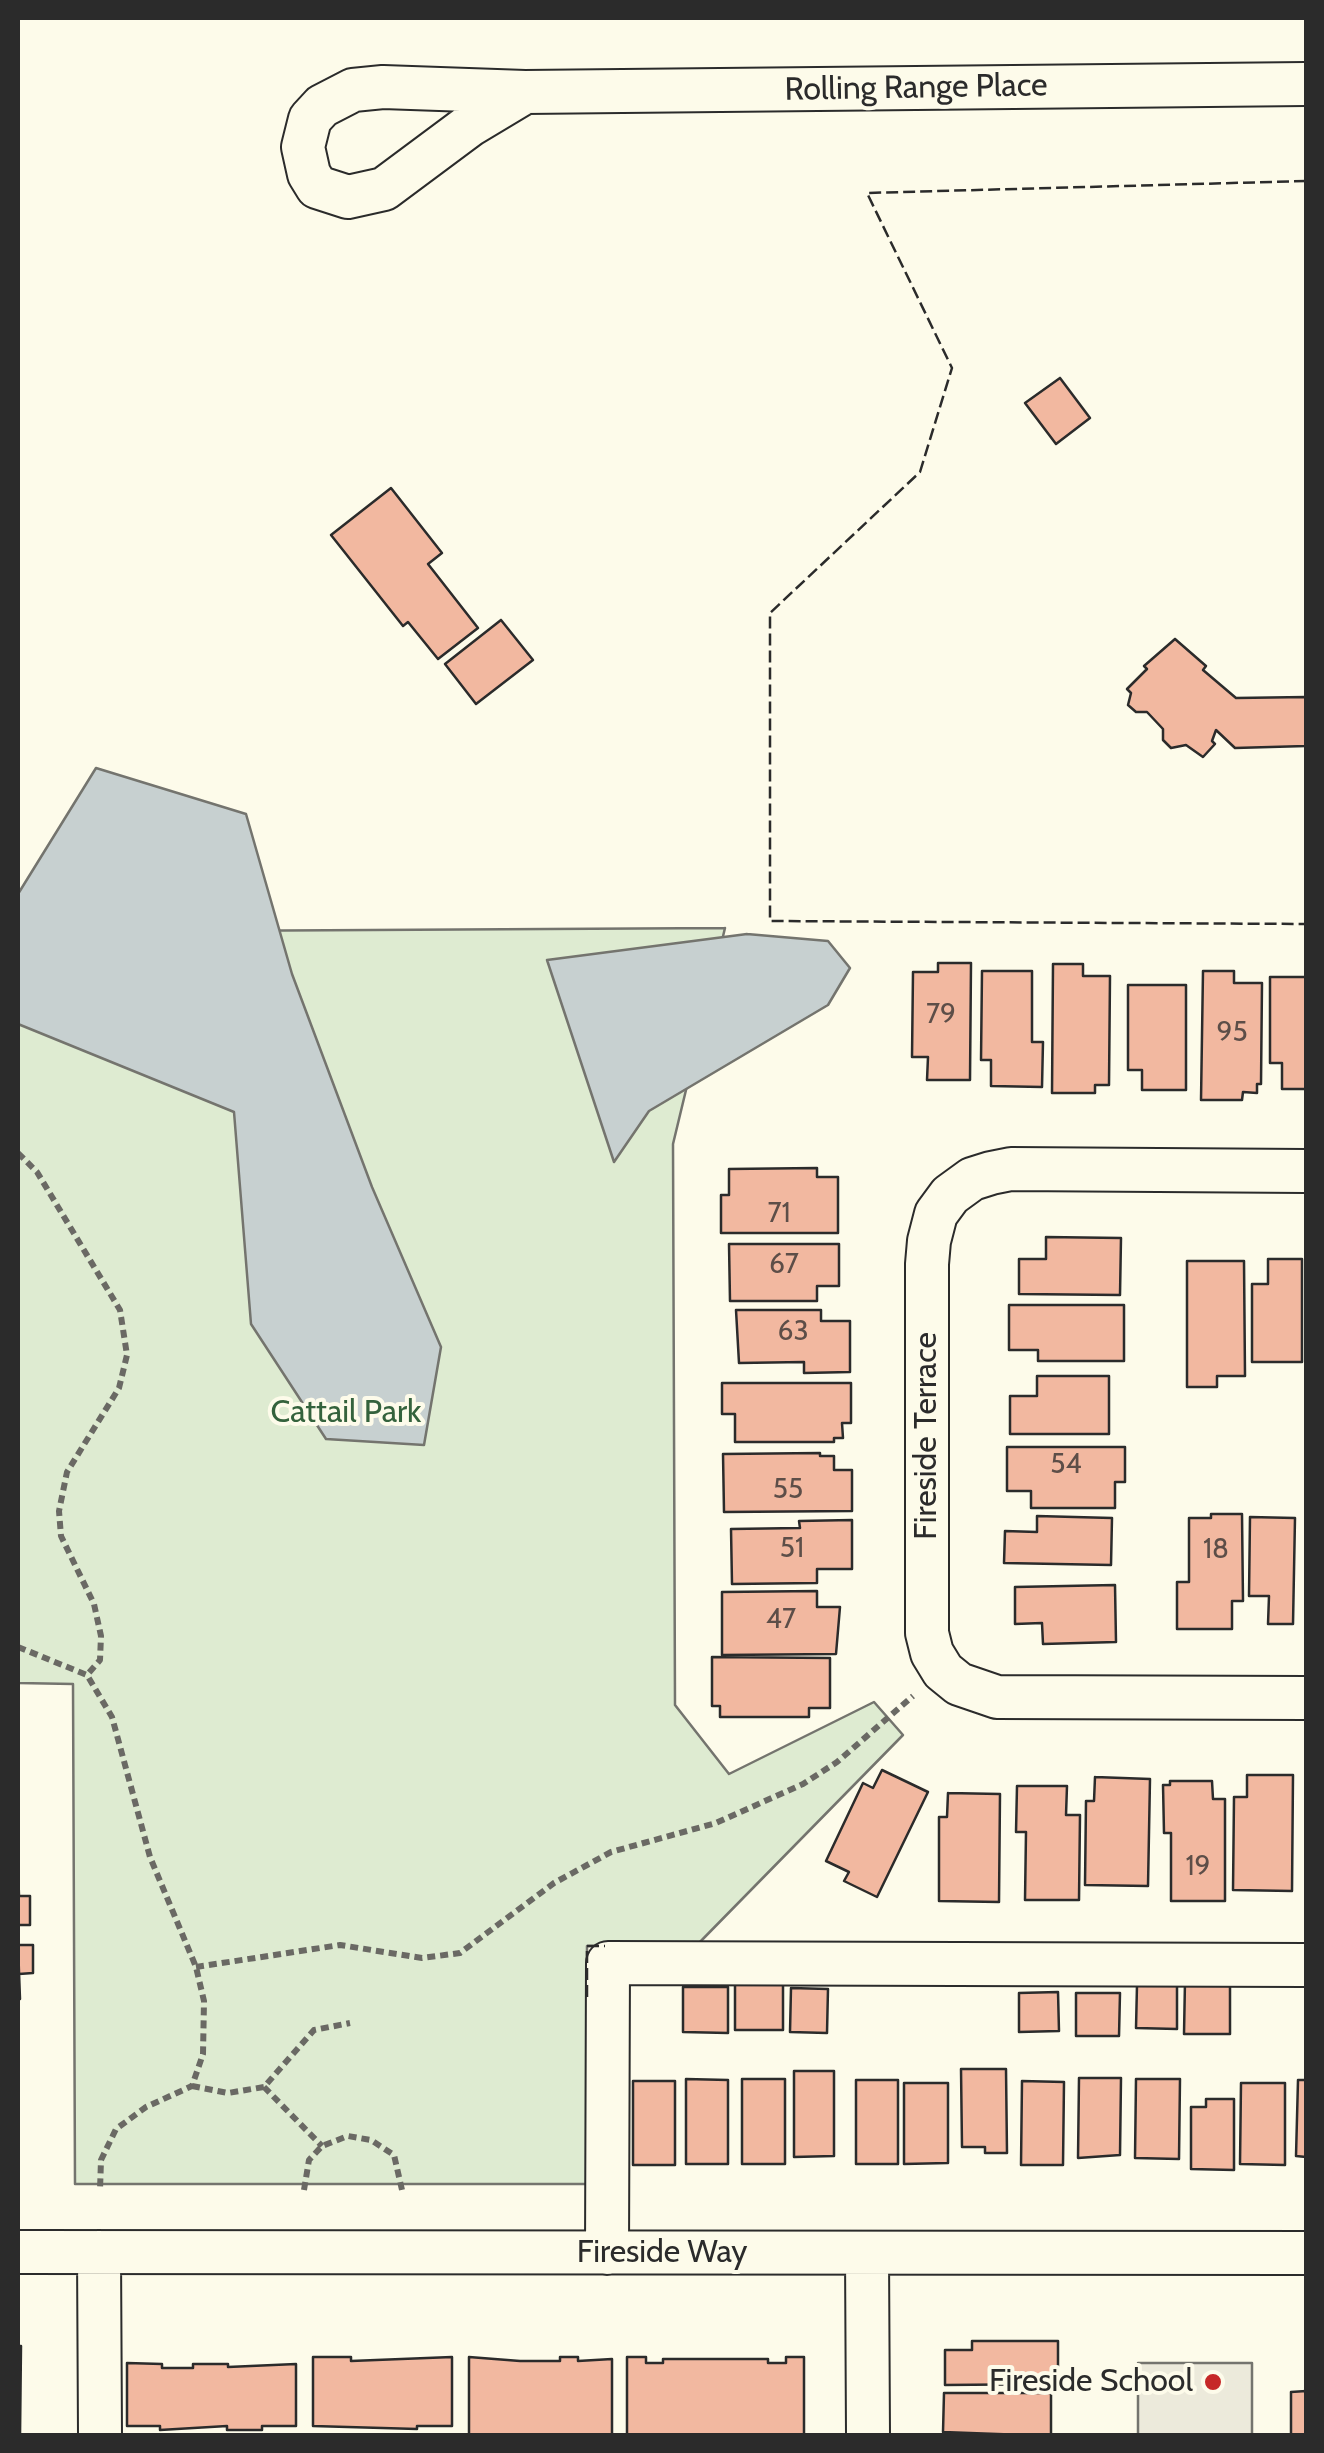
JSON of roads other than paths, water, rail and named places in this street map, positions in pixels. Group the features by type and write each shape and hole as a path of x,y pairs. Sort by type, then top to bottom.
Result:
{"street":[{"name":"Rolling Range Place","path":"526,92 470,125 384,189 348,197 318,187 309,174 303,147 310,118 322,106 353,90 383,87 526,92 1306,84"},
{"name":"Fireside Terrace","path":"1306,1170 1011,1170 972,1179 950,1195 936,1214 927,1264 927,1633 932,1653 943,1671 959,1684 998,1697 1306,1698"},
{"path":"607,2253 608,1963 1306,1965"},
{"name":"Fireside Way","path":"18,2252 1306,2252"},
{"path":"100,2252 100,2436"},
{"path":"866,2253 868,2436"}],"place":[{"name":"Fireside School","path":"1213,2382"}],"park label":[{"name":"Cattail Park","path":"346,1413"}]}
